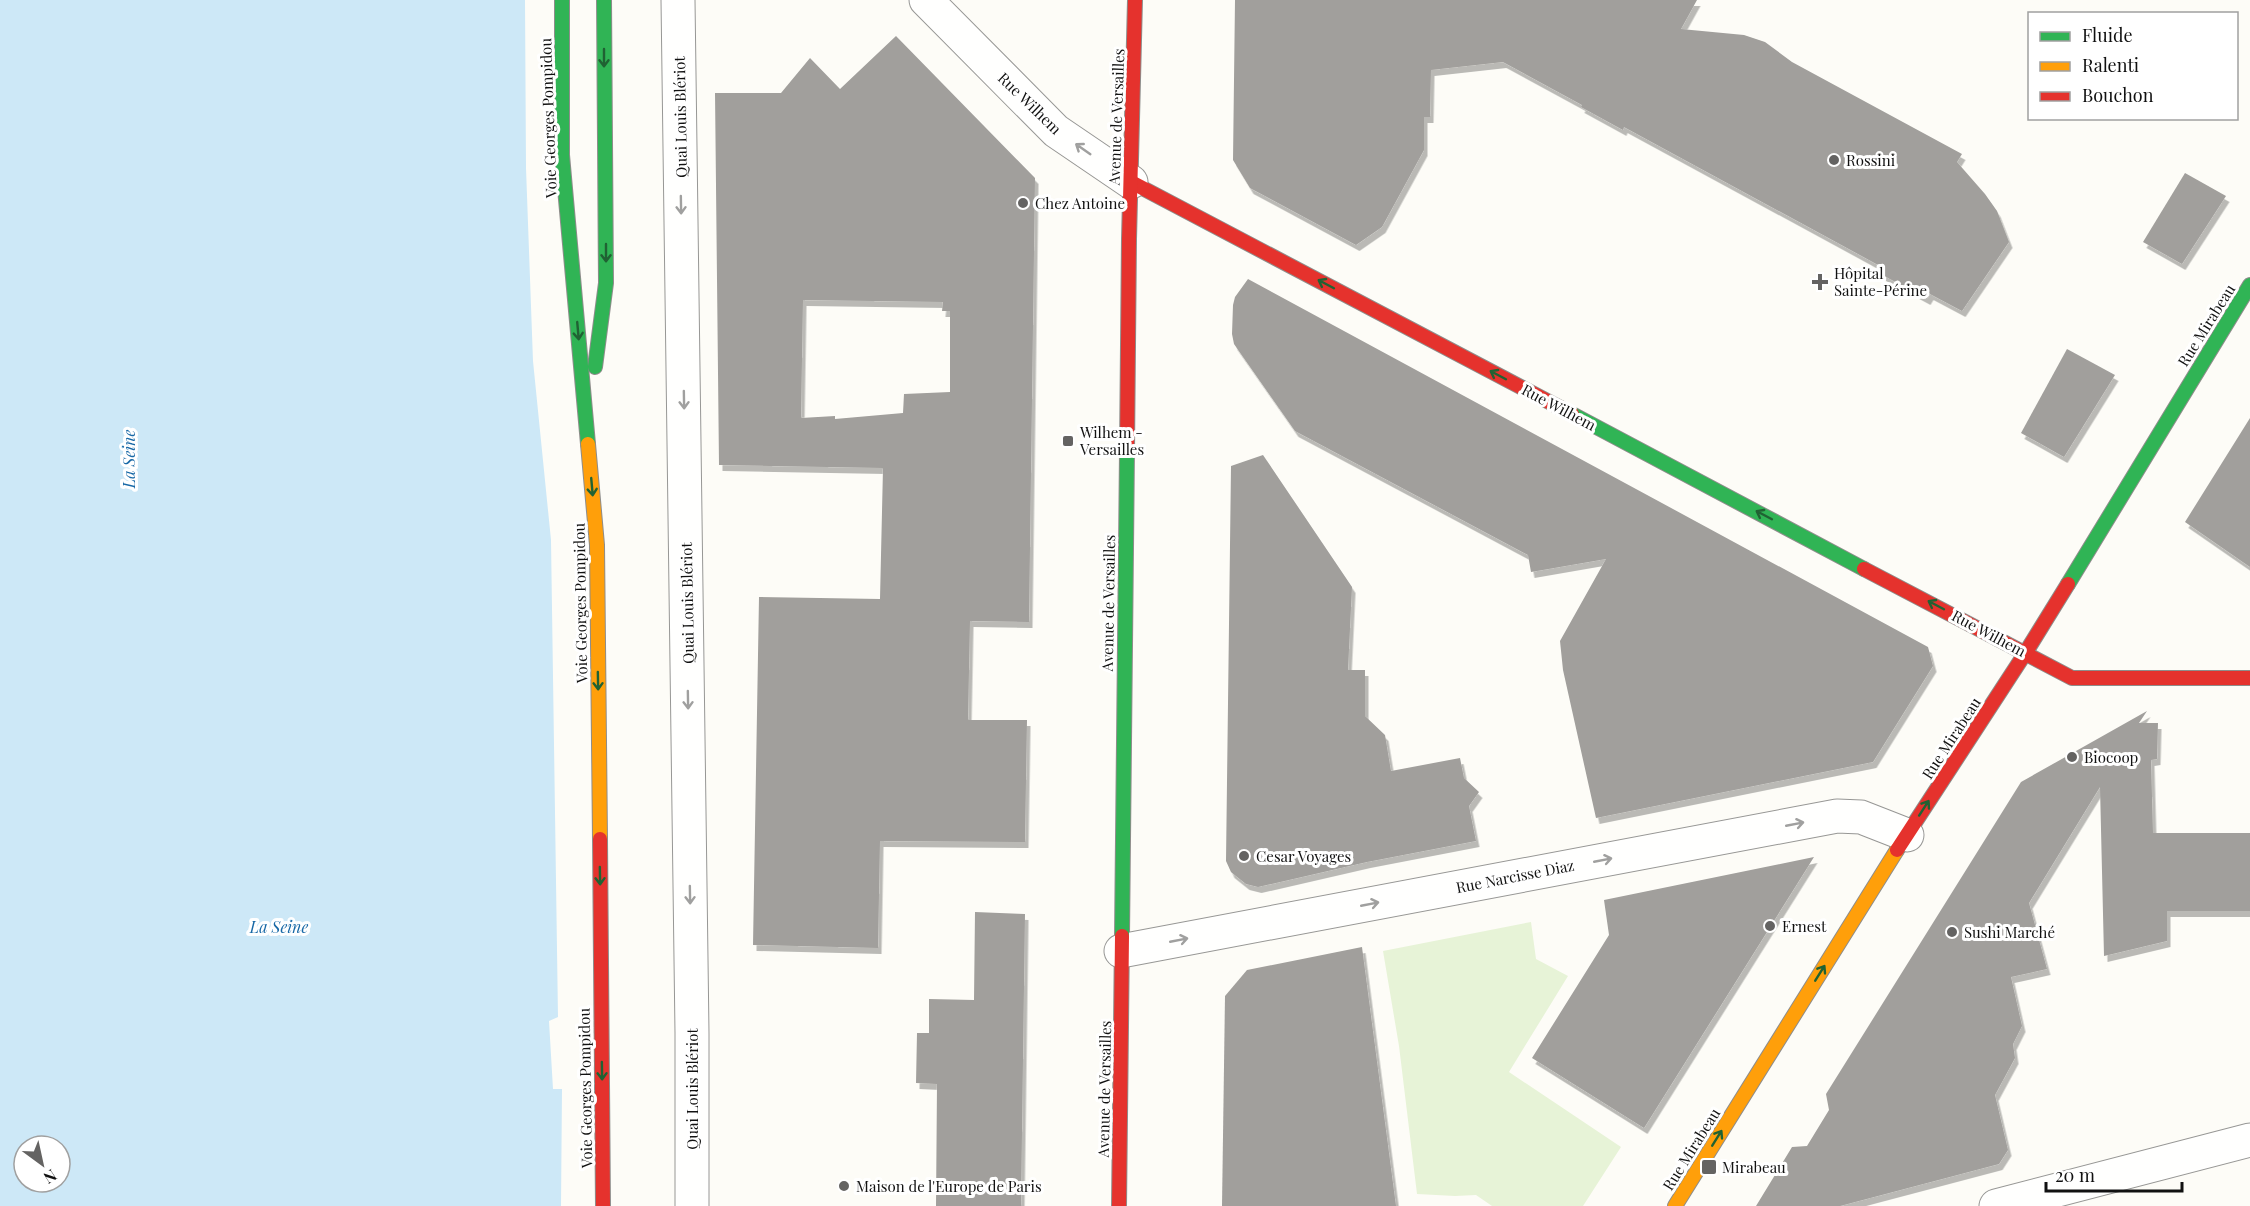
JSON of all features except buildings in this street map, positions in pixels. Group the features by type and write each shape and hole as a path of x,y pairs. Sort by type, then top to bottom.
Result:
{"main road":[{"name":"Voie Georges Pompidou","path":"562,0 562,155 597,545 603,1206"},
{"path":"586,428 606,283 604,0"},
{"name":"Avenue de Versailles","path":"1119,1206 1135,0"},
{"name":"Rue Wilhem","path":"1131,182 2072,678 2250,678"},
{"name":"Rue Mirabeau","path":"1675,1206 1907,835 2025,652 2250,285"}],"street":[{"name":"Quai Louis Blériot","path":"678,0 692,1033 692,1206"},
{"name":"Rue Wilhem","path":"926,0 1056,130 1131,182"},
{"name":"Rue Narcisse Diaz","path":"1121,951 1837,816 1861,817 1907,835"},
{"path":"1996,1206 2250,1140"}],"green space":[{"path":"1531,922 1536,959 1568,976 1509,1072 1621,1147 1583,1206 1492,1206 1476,1195 1417,1194 1399,1046 1383,951"}],"water":[{"name":"La Seine","path":"0,0 525,0 526,168 533,361 551,540 558,1017 549,1021 553,1089 562,1089 561,1206 0,1206"}],"traffic: fast":[{"path":"562,0 562,155 588,444"},
{"path":"595,367 606,283 604,0"},
{"path":"2068,584 2250,285"},
{"path":"1572,414 1864,569"},
{"path":"1122,936 1127,451"}],"traffic: slow":[{"path":"588,444 597,545 600,839"},
{"path":"1675,1206 1897,850"}],"traffic: jam":[{"path":"1127,451 1135,0"},
{"path":"1131,182 1572,414"},
{"path":"1864,569 2072,678 2250,678"},
{"path":"1897,850 2068,584"},
{"path":"600,839 603,1206"},
{"path":"1119,1206 1122,936"}],"place":[{"name":"Rossini","path":"1834,160"},
{"name":"Chez Antoine","path":"1023,203"},
{"name":"Hôpital Sainte-Périne","path":"1820,282"},
{"name":"Wilhem - Versailles","path":"1068,441"},
{"name":"Biocoop","path":"2072,757"},
{"name":"Cesar Voyages","path":"1244,856"},
{"name":"Ernest","path":"1770,926"},
{"name":"Sushi Marché","path":"1952,932"},
{"name":"Mirabeau","path":"1709,1167"},
{"name":"Maison de l'Europe de Paris","path":"844,1186"}]}
